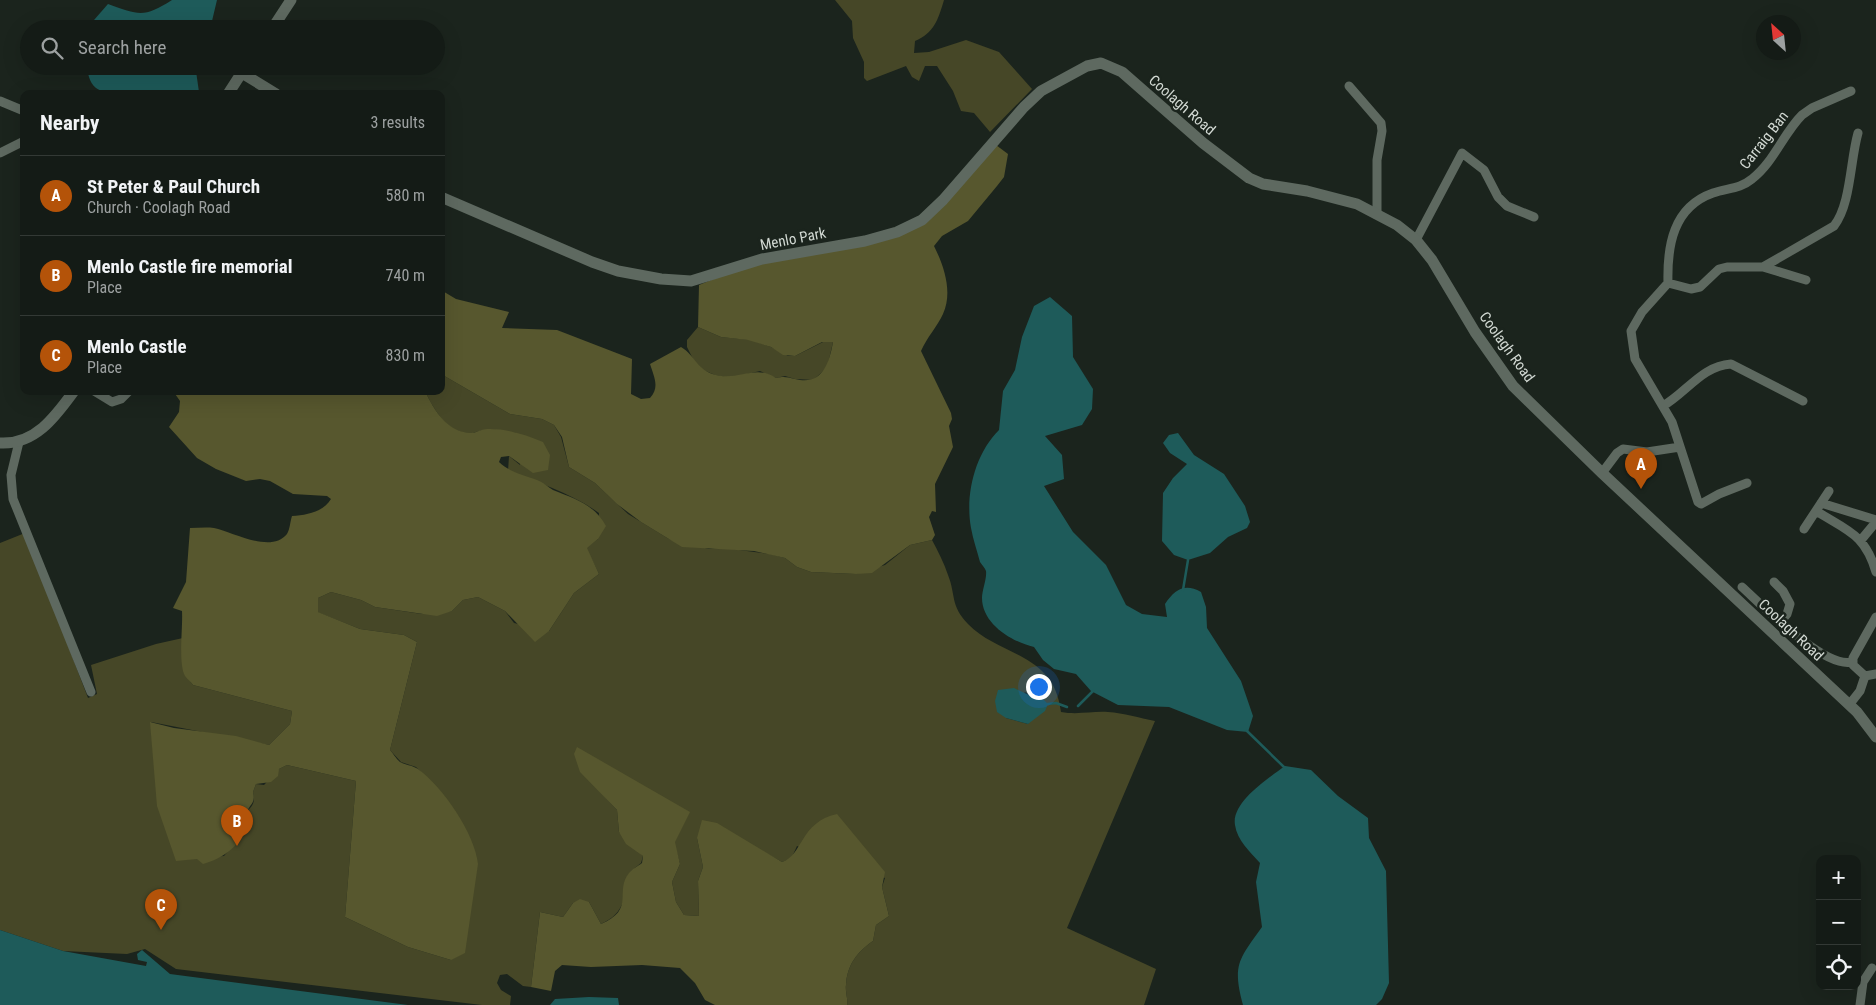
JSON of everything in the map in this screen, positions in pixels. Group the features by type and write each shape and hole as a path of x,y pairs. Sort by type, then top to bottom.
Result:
{"street":[{"path":"278,20 291,0"},
{"name":"Menlo Park","path":"445,199 609,268 646,277 691,281 762,259 865,241 897,232 922,220 943,200 1024,107 1041,92 1074,72 1087,66 1101,63"},
{"name":"Coolagh Road","path":"1101,63 1122,72 1203,143 1249,178 1263,184 1331,196 1377,213 1416,240 1432,260 1475,332 1508,380 1602,473 1849,706 1876,737"},
{"path":"231,90 241,75"},
{"path":"251,75 271,90"},
{"path":"1349,86 1381,123 1382,131 1377,160 1377,213"},
{"name":"Carraig Ban","path":"1668,283 1669,244 1682,217 1692,205 1701,198 1740,187 1754,178 1802,115 1812,108 1851,91"},
{"path":"0,101 20,109"},
{"path":"1762,267 1834,226 1840,218 1852,154 1858,133"},
{"path":"0,153 20,143"},
{"path":"1416,240 1462,153 1484,170 1498,197 1507,206 1534,217"},
{"path":"1747,483 1719,494 1701,504 1698,502 1672,422 1635,359 1631,331 1642,312 1668,283 1691,289 1700,287 1719,270 1727,267 1762,267 1806,280"},
{"path":"1663,406 1677,398 1703,373 1719,365 1731,364 1804,402"},
{"path":"0,443 19,442 30,438 50,421 71,395"},
{"path":"101,395 112,402 121,399 125,395"},
{"path":"19,442 11,475 13,499 92,692"},
{"path":"1602,473 1617,453 1623,449 1647,452 1680,447"},
{"path":"1804,530 1828,491"},
{"path":"1819,507 1876,521 1861,540"},
{"path":"1819,507 1861,540 1868,548 1876,572"},
{"path":"1774,582 1783,591 1790,604 1788,614 1780,622"},
{"path":"1742,587 1780,622 1824,655 1844,663 1852,662"},
{"path":"1852,662 1876,617"},
{"path":"1852,662 1865,676"},
{"path":"1865,676 1876,674"},
{"path":"1849,706 1860,691 1865,676"},
{"path":"1860,1005 1863,982 1872,968"}],"green space":[{"path":"835,0 944,0 940,14 931,30 915,41 914,53 929,52 966,40 999,52 1032,89 990,132 974,113 961,111 953,91 937,66 925,66 919,81 912,77 906,66 867,81 864,78 864,62 853,38 852,21"},
{"path":"698,327 721,337 752,340 788,356 795,356 823,342 833,342 827,368 813,380 795,379 785,376 776,378 760,371 730,378 715,375 701,369 694,361 687,347 687,340"},
{"path":"445,376 510,414 542,419 554,425 561,437 569,467 595,483 628,514 669,539 709,549 724,548 770,554 785,558 797,567 811,572 856,574 885,565 910,545 932,540 945,566 958,611 962,617 981,635 1037,666 1048,678 1056,692 1061,712 1126,714 1155,721 1067,928 1156,969 1144,1005 847,1005 846,985 848,971 858,954 873,941 876,925 889,916 882,887 885,878 797,846 791,859 782,862 764,852 697,838 703,867 698,881 699,916 684,915 676,902 672,882 680,864 674,842 603,795 617,810 619,832 643,856 641,863 630,872 620,909 609,920 601,924 589,902 573,903 563,917 540,912 531,987 523,986 507,974 500,975 497,983 501,990 511,996 510,1005 482,1005 176,969 145,949 127,954 63,951 0,930 0,543 25,533 88,698 97,694 91,665 156,644 183,638 184,669 193,685 292,711 290,724 269,745 151,722 189,859 224,856 243,833 247,811 253,803 253,792 256,784 264,785 279,769 287,765 356,781 345,917 408,947 451,960 455,812 416,767 401,762 390,750 417,642 404,635 360,629 317,612 318,598 331,592 361,600 375,607 422,614 452,611 463,600 478,597 505,611 514,623 549,631 574,593 599,574 586,548 598,539 599,513 566,494 508,471 509,456 520,465 516,433 492,429 464,433 449,426 433,406 427,395 445,395","holes":["1025,692 1033,697 1042,698 1028,724 1006,718"]}],"shaded area":[{"path":"992,142 1008,154 1004,177 968,221 942,236 934,246 946,279 946,306 921,351 951,413 952,419 949,426 953,447 935,484 936,512 932,511 929,517 935,535 932,540 910,545 872,573 811,572 797,567 785,558 754,551 682,547 641,522 617,504 595,483 569,467 562,437 554,425 542,419 510,414 445,376 445,292 456,299 509,312 502,328 557,330 632,359 631,394 641,399 650,398 655,390 655,382 650,364 681,347 704,370 716,375 732,376 761,372 776,378 812,379 823,371 833,342 822,342 795,356 783,355 771,347 748,340 721,337 698,327 699,285 762,259 815,250 922,220"},
{"path":"176,395 427,395 442,419 455,429 471,433 485,429 508,431 543,442 550,455 548,470 533,473 509,456 501,457 499,462 512,471 539,481 553,490 590,507 606,526 598,539 587,548 599,574 574,593 549,631 535,642 505,611 478,597 463,600 452,611 437,616 375,607 361,600 331,592 318,598 318,612 360,629 404,635 417,642 390,750 400,762 418,769 438,787 456,812 476,852 478,864 465,953 451,960 408,947 345,917 356,781 287,765 279,769 278,776 271,782 256,784 253,792 253,801 246,814 246,826 239,841 229,851 203,864 197,859 176,861 157,806 150,722 174,728 236,736 269,745 290,724 292,711 193,685 185,676 181,654 182,611 173,608 186,582 190,528 214,528 252,540 272,542 280,540 287,534 292,516 319,510 331,499 327,496 293,494 270,481 260,479 246,481 216,469 197,458 169,427 179,412 180,401"},
{"path":"577,747 690,812 675,842 680,864 672,882 676,902 684,915 699,916 698,881 703,867 697,838 702,820 717,823 782,862 794,853 816,824 825,818 837,814 885,872 882,887 889,916 876,925 873,941 858,954 848,971 846,985 847,1005 715,1005 705,1000 695,983 680,968 642,965 591,967 562,965 555,971 551,991 531,987 540,912 563,917 573,903 580,899 589,902 601,924 618,912 621,906 625,880 630,872 642,863 643,856 626,844 619,832 617,810 580,772 574,754"}],"water":[{"path":"172,0 217,0 212,20 94,20 108,4 127,11 141,13 155,10"},
{"path":"88,75 197,75 199,90 101,90 92,83"},
{"path":"1050,297 1072,316 1073,357 1093,389 1092,409 1082,425 1045,436 1062,455 1064,479 1044,486 1073,532 1106,565 1126,605 1142,614 1167,617 1165,604 1177,591 1190,588 1201,592 1206,607 1207,628 1241,681 1253,716 1248,732 1227,730 1169,707 1118,705 1091,691 1076,674 1054,669 1043,660 1034,647 1025,645 1008,636 993,624 987,616 982,598 986,571 980,562 969,515 971,488 978,463 999,430 1003,391 1015,370 1022,337 1034,306"},
{"path":"1178,433 1194,455 1224,474 1245,506 1250,522 1247,528 1228,537 1210,553 1188,560 1174,555 1162,541 1163,493 1173,478 1187,464 1170,453 1163,443 1169,435"},
{"path":"1014,688 1033,697 1042,698 1048,704 1045,711 1028,724 1006,718 997,712 995,701 998,690"},
{"path":"1285,766 1311,770 1338,796 1368,818 1369,838 1386,871 1389,983 1382,999 1376,1005 1243,1005 1238,971 1243,955 1262,927 1256,882 1260,863 1244,846 1238,836 1235,816 1252,791"},
{"path":"0,930 63,951 146,966 147,962 138,960 137,954 142,950 170,974 408,1005 0,1005"},
{"path":"618,998 619,1005 550,1005 555,999"}],"waterway":[{"path":"1183,590 1188,560"},
{"path":"1078,706 1093,691"},
{"path":"1048,704 1056,703 1067,707"},
{"path":"1247,731 1286,769"}],"place":[{"name":"St Peter & Paul Church","path":"1641,489"},
{"name":"Menlo Castle fire memorial","path":"237,846"},
{"name":"Menlo Castle","path":"161,930"}]}
